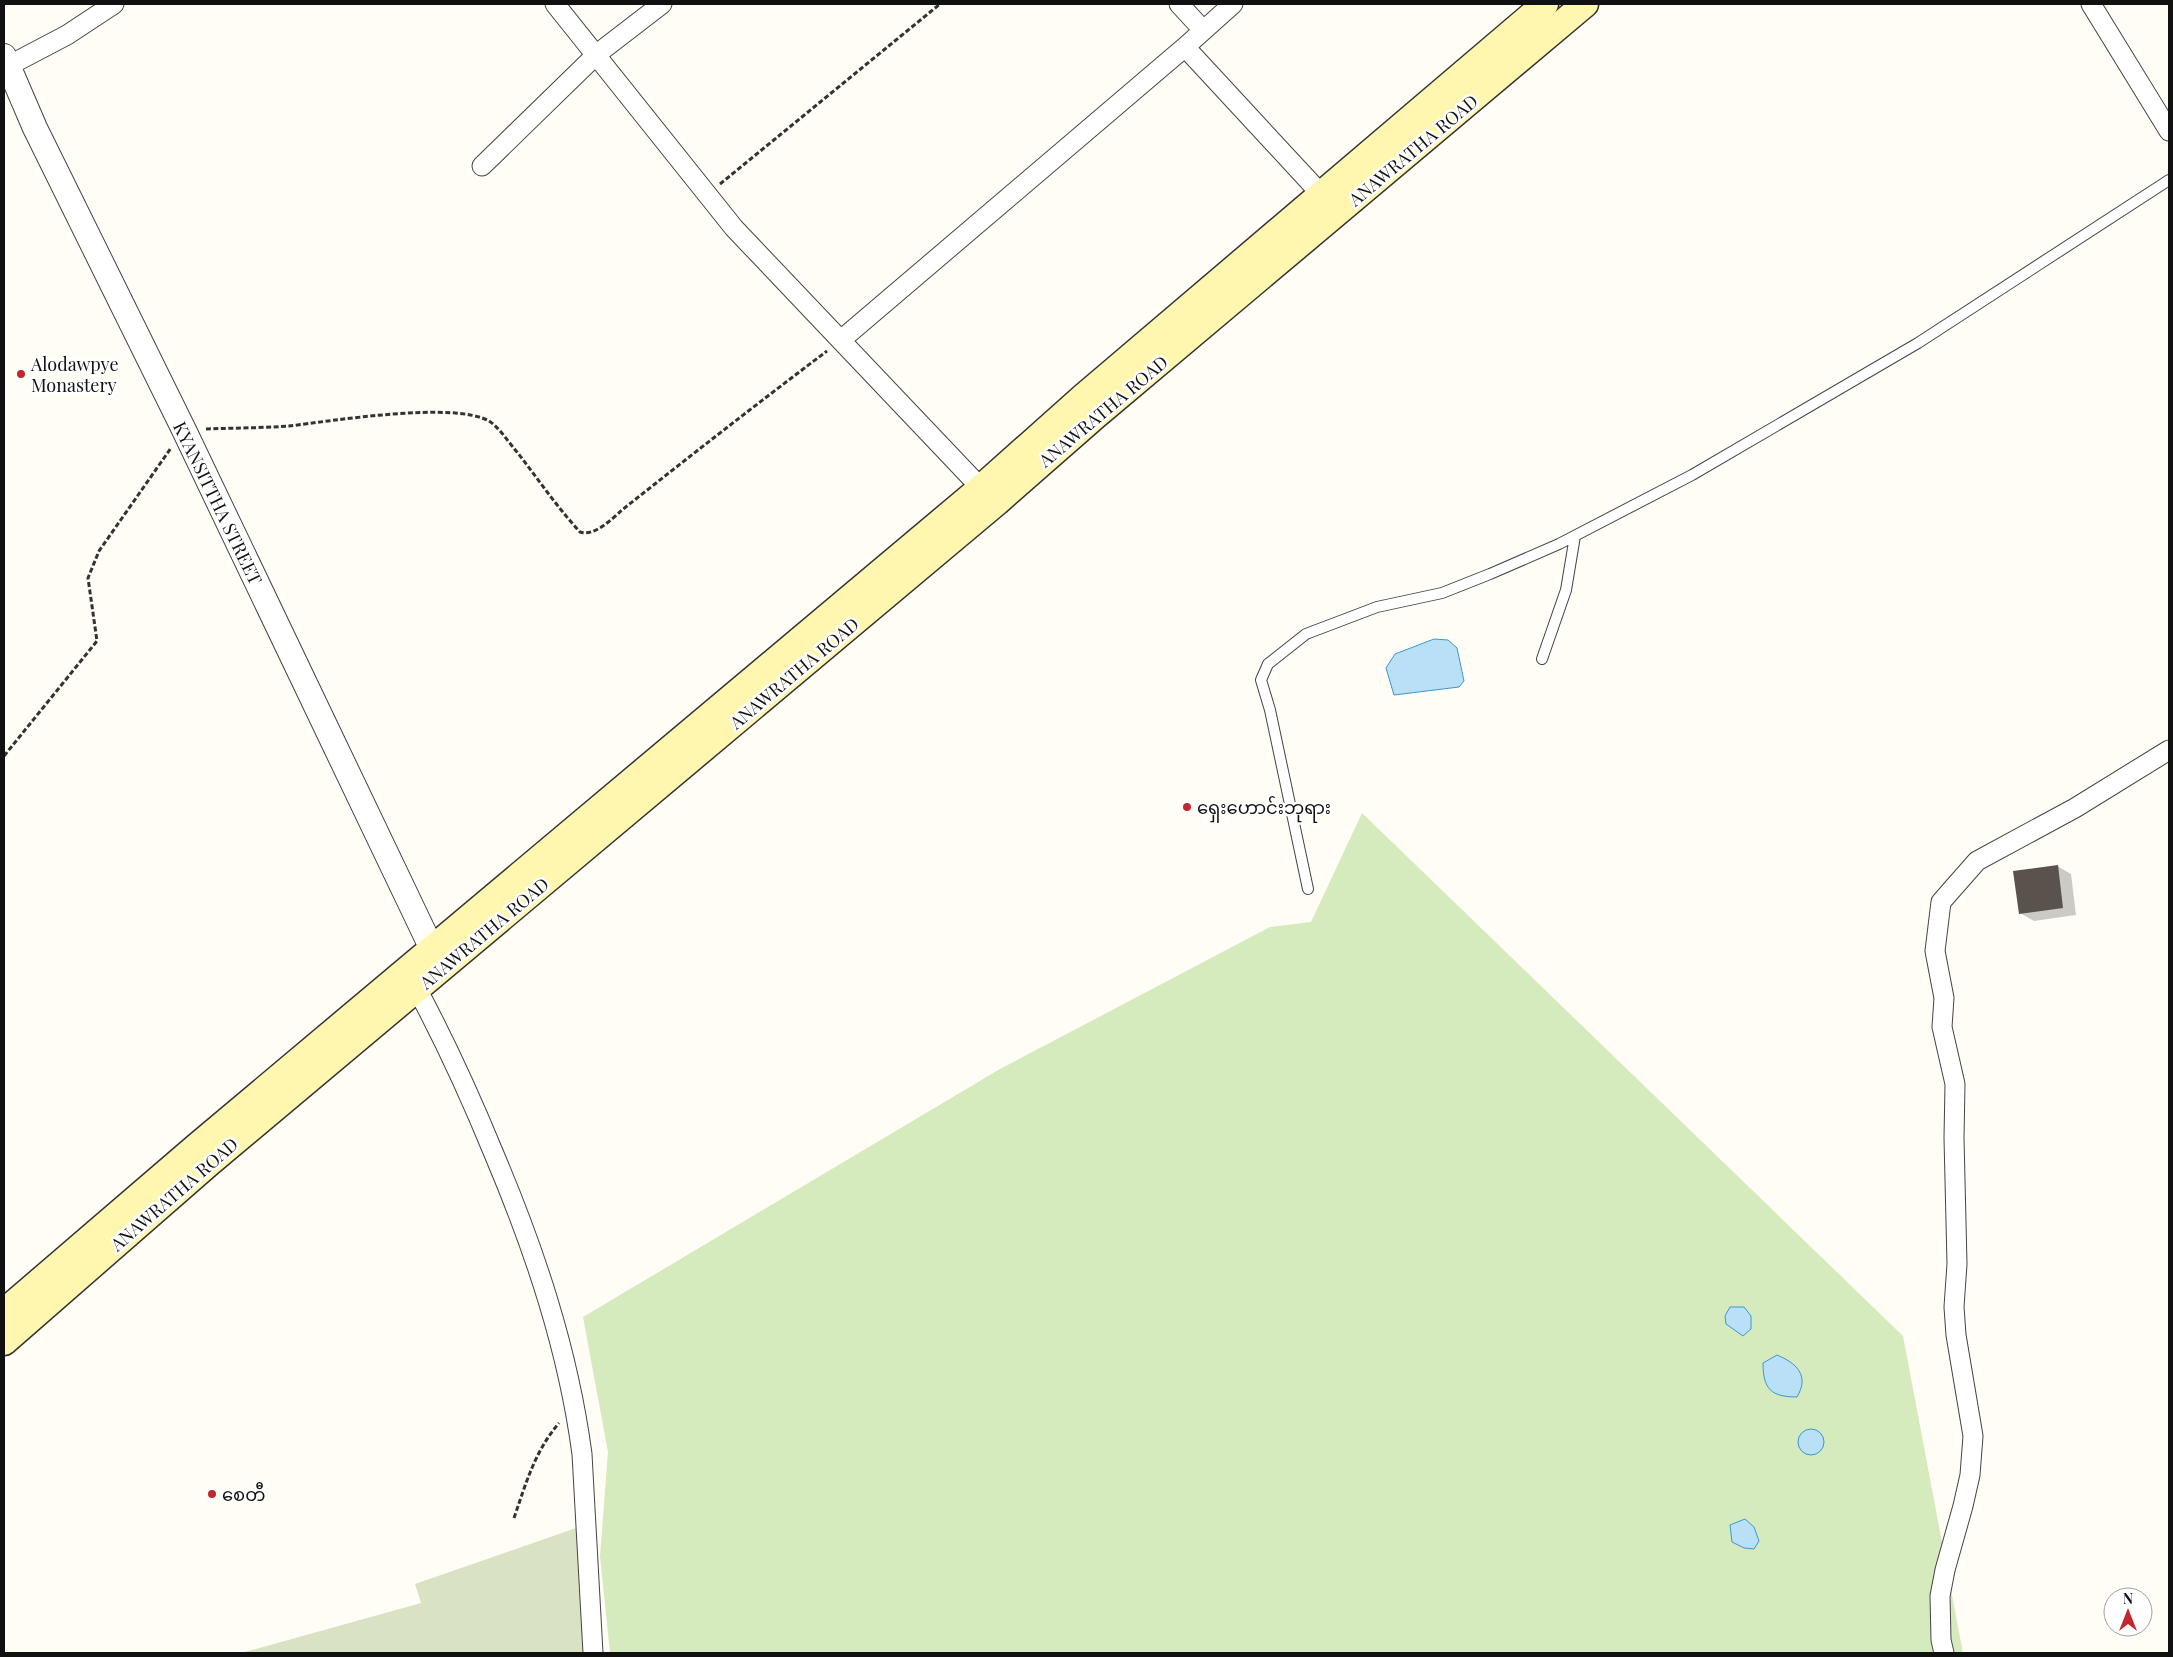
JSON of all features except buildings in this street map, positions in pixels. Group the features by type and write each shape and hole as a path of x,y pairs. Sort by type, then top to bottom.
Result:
{"main road":[{"name":"ANAWRATHA ROAD","path":"1234,285 1321,194 1545,4"},
{"name":"ANAWRATHA ROAD","path":"9,1318 196,1147 437,958 948,530 1089,407 1234,285 1385,174 1585,4"},
{"path":"1367,155 1385,174"},
{"name":"ANAWRATHA ROAD","path":"948,530 981,488 1089,407"},
{"name":"ANAWRATHA ROAD","path":"9,1318 210,1163 417,989 437,958"}],"street":[{"path":"6,61 67,35 114,4"},
{"path":"555,4 597,54 707,195 766,264 981,488"},
{"path":"482,166 597,54 662,4"},
{"path":"1179,4 1203,30"},
{"path":"841,340 1233,4"},
{"path":"2091,4 2169,131"},
{"path":"1185,47 1321,194"},
{"name":"KYANSITTHA STREET","path":"6,61 99,260 184,430 437,958"},
{"path":"1944,1653 1941,1640 1940,1596 1968,1483 1973,1436 1956,1334 1954,1307 1957,1264 1954,1138 1955,1084 1942,1027 1944,998 1935,951 1941,902 1977,861 2075,808 2169,750"},
{"path":"417,989 464,1081 518,1211 548,1298 574,1406 584,1483 593,1653"}],"lane":[{"path":"1308,889 1272,719 1261,680 1268,664 1306,634 1377,606 1442,593 1490,574 1575,536 1692,475 1918,343 2169,180"},
{"path":"1542,659 1566,590 1575,536"}],"path":[{"path":"707,195 940,4"},
{"path":"4,756 97,641 88,578 99,551 184,430 286,426 423,413 472,415 490,421 569,520 580,532 588,533 608,522 664,475 841,340"},
{"path":"514,1518 532,1464 546,1438 574,1406"}],"green space":[{"path":"1362,813 1903,1336 1963,1653 610,1653 600,1556 608,1452 583,1317 1000,1069 1270,927 1311,922"},
{"path":"579,1527 589,1653 241,1653 421,1603 415,1584"}],"water":[{"path":"1434,639 1448,640 1457,648 1464,681 1459,687 1394,695 1386,668 1395,654"},
{"path":"1730,1307 1744,1307 1751,1316 1751,1329 1743,1336 1726,1324 1725,1316"},
{"path":"1777,1355 1790,1362 1799,1371 1802,1382 1797,1397 1788,1397 1775,1393 1767,1385 1763,1372 1763,1363"},
{"path":"1811,1429 1820,1433 1824,1442 1820,1451 1811,1455 1802,1451 1798,1442 1802,1433"},
{"path":"1745,1519 1754,1527 1759,1541 1754,1549 1744,1548 1732,1542 1730,1525"}],"place":[{"name":"Alodawpye Monastery","path":"21,374"},
{"name":"ရှေးဟောင်းဘုရား","path":"1187,807"},
{"name":"စေတီ","path":"212,1494"}]}
